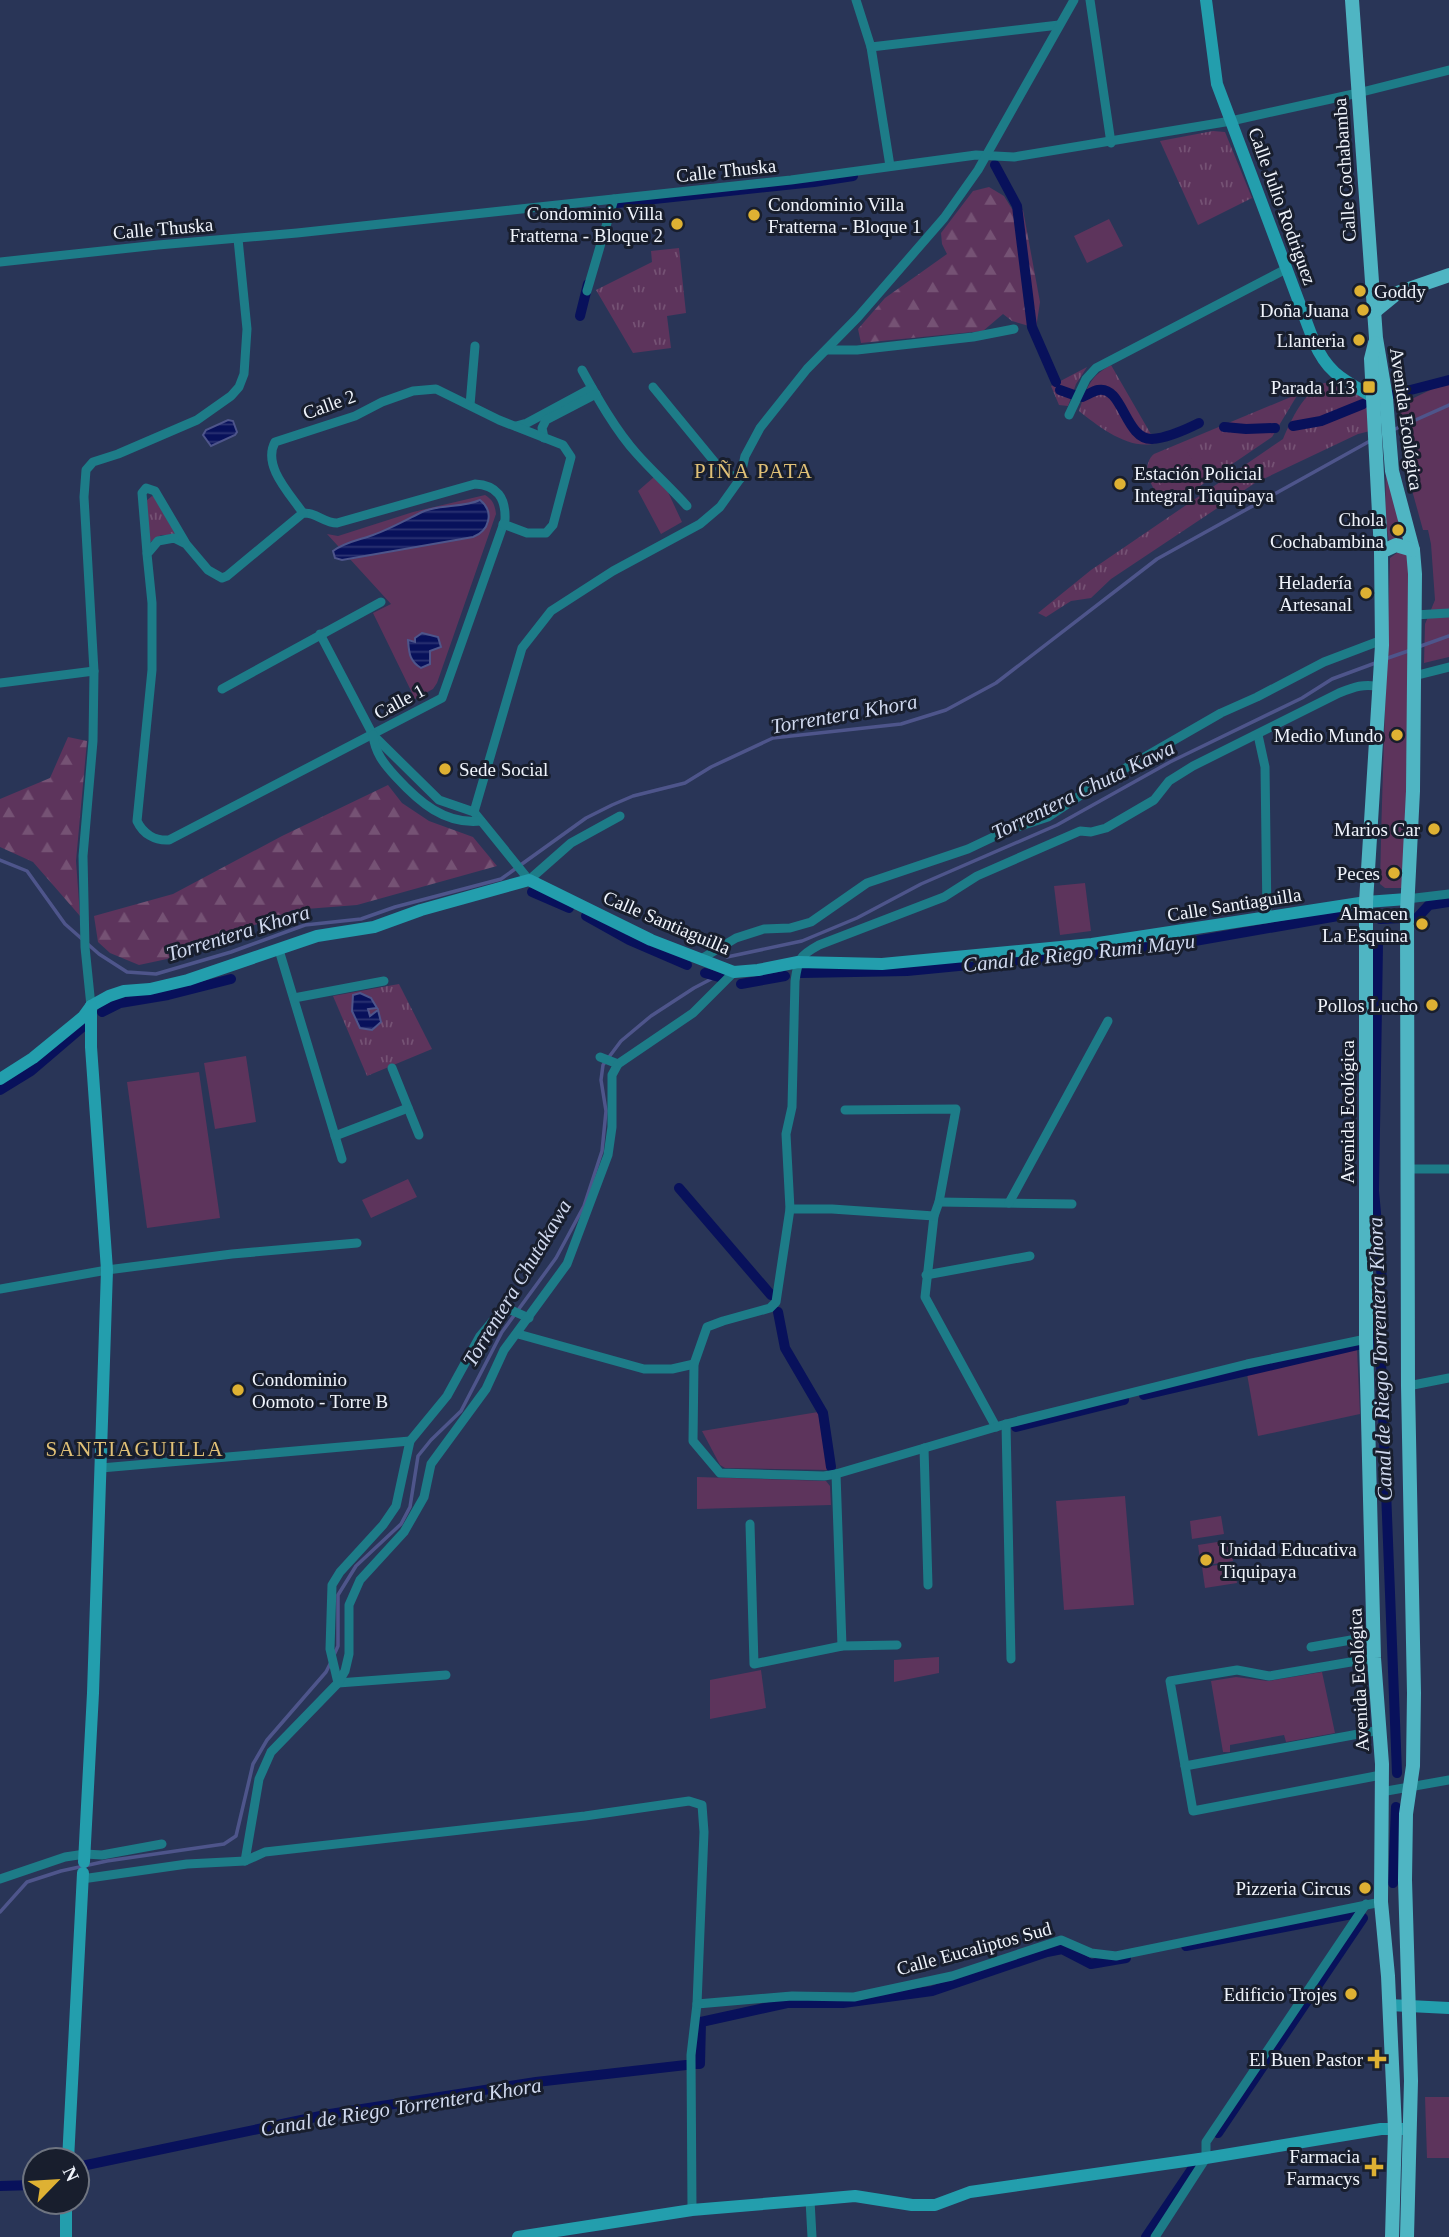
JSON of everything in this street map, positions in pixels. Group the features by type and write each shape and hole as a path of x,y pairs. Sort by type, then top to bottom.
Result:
{"main road":[{"name":"Calle Cochabamba","path":"1352,0 1376,338"},
{"path":"1375,311 1397,293 1449,275"},
{"name":"Avenida Ecológica","path":"1376,338 1371,359 1381,552 1382,642 1366,902 1366,1339 1374,1658 1381,1775 1373,1903 1389,2005 1395,2129 1392,2237"},
{"name":"Avenida Ecológica","path":"1376,338 1381,357 1395,485 1413,550 1415,615 1413,792 1407,899 1406,1169 1414,1693 1411,1785 1406,1814 1405,1880 1411,2129 1407,2237"},
{"path":"1373,397 1387,416"},
{"path":"1381,552 1396,545 1413,550"}],"street":[{"path":"856,0 871,47 890,166"},
{"path":"474,812 522,648 551,611 613,572 700,524 720,507 740,479 745,456 760,428 807,369 944,218 988,156 1074,0"},
{"path":"1090,0 1111,142"},
{"name":"Calle Julio Rodriguez","path":"1206,0 1217,84 1322,360 1342,380 1373,397"},
{"path":"871,47 1059,25"},
{"name":"Calle Thuska","path":"0,262 791,180 976,155 1014,157 1231,121 1449,70"},
{"path":"587,291 614,199"},
{"path":"69,2146 102,1468 107,1270 85,947 83,856 93,741 94,671 84,497 86,470 93,462 197,420 231,396 239,387 244,374 247,329 238,239"},
{"path":"1069,415 1086,379 1096,368 1286,268"},
{"path":"827,350 857,351 1014,329"},
{"path":"470,405 475,346"},
{"path":"582,370 636,453 687,506"},
{"path":"653,387 722,471 740,479"},
{"name":"Calle 2","path":"303,513 278,476 272,462 271,450 275,442 355,416 382,402 423,389 436,389 514,426 563,445 571,457 553,525 546,533 527,533 503,524"},
{"path":"514,426 527,424 594,391"},
{"path":"544,438 542,428 545,420 594,391"},
{"name":"Calle 1","path":"475,484 486,484 496,489 503,499 506,508 503,524 445,694 373,735 169,840 161,841 141,830 137,821 152,670 152,603 142,493 146,488 155,491 186,544 208,570 222,579 303,513 309,513 329,523 337,523 475,484"},
{"path":"147,554 158,541 167,538 186,544"},
{"path":"222,689 381,602"},
{"path":"1415,615 1449,612"},
{"path":"320,634 373,735 377,754 394,774 425,806 440,814 468,822 481,821"},
{"path":"703,960 736,938 764,929 790,928 811,922 867,883 968,849 1008,830 1048,817 1096,785 1221,713 1324,662 1382,642"},
{"path":"1415,670 1449,667"},
{"path":"0,683 94,671"},
{"path":"1366,1339 1247,1364 1006,1424 824,1476 720,1473 692,1441 694,1364 707,1327 770,1308 776,1302 790,1209 786,1135 792,1107 795,981 802,954 818,945 944,897 977,876 1030,851 1080,831 1091,832 1106,828 1154,800 1169,781 1193,766 1359,685 1381,683"},
{"path":"373,735 439,800 474,812 526,878"},
{"path":"1258,735 1265,766 1268,918"},
{"path":"394,774 403,766"},
{"path":"0,1079 33,1058 83,1017 91,1006 109,996 188,981 317,936 374,927 526,878 570,843 620,816"},
{"name":"Calle Santiaguilla","path":"526,878 651,940 728,970 758,970 798,962 882,964 1092,944 1366,902 1407,899"},
{"path":"1407,899 1449,894"},
{"path":"279,950 342,1159"},
{"path":"245,1861 259,1779 271,1752 338,1683 345,1671 349,1654 349,1605 360,1580 404,1532 424,1497 431,1464 486,1389 504,1350 567,1264 608,1154 612,1127 612,1075 609,1060 693,1013 728,970"},
{"path":"294,998 384,981"},
{"path":"1009,1203 1108,1021"},
{"path":"393,1068 419,1135"},
{"path":"335,1136 408,1108"},
{"path":"845,1110 957,1109 934,1216 925,1297 996,1427"},
{"path":"1406,1169 1449,1169"},
{"path":"939,1202 1072,1204"},
{"path":"790,1209 934,1216"},
{"path":"0,1289 107,1270 232,1254 357,1243"},
{"path":"926,1275 1030,1256"},
{"path":"338,1683 330,1649 332,1586 340,1572 383,1525 396,1506 410,1441 447,1396 480,1336 504,1307 528,1318"},
{"path":"518,1334 643,1369 672,1369 694,1364"},
{"path":"1408,1386 1449,1378"},
{"path":"1006,1424 1011,1659"},
{"path":"102,1468 410,1441"},
{"path":"924,1448 928,1585"},
{"path":"836,1474 842,1646"},
{"path":"750,1524 754,1664 842,1646 897,1645"},
{"path":"1311,1647 1374,1636"},
{"path":"1374,1658 1269,1676 1237,1670 1170,1681 1193,1811 1381,1775"},
{"path":"338,1683 446,1675"},
{"path":"1185,1766 1380,1730"},
{"path":"1381,1792 1449,1780"},
{"path":"0,1879 65,1857 83,1867 245,1861 265,1852 585,1816 689,1801 702,1805 704,1832 691,2055 692,2210"},
{"path":"83,1867 102,1855 162,1844"},
{"path":"1155,2237 1206,2158 1206,2142 1373,1903"},
{"name":"Calle Eucaliptos Sud","path":"696,2004 793,1996 854,1997 952,1976 1061,1940 1091,1953 1116,1956 1373,1903"},
{"path":"1389,2005 1449,2008"},
{"path":"518,2237 554,2235 692,2210 855,2196 912,2205 935,2205 970,2192 1206,2158 1381,2129 1411,2129"},
{"path":"810,2200 812,2237"},
{"path":"65,2237 66,2216"}],"green space":[{"path":"1213,131 1225,132 1252,198 1198,225 1160,141"},
{"path":"989,187 1004,196 1012,209 1023,210 1040,302 1036,328 1012,321 1003,314 983,331 861,343 858,329 885,298 947,254 941,233 973,191"},
{"path":"1109,219 1123,246 1087,263 1074,236"},
{"path":"679,248 686,313 667,316 671,348 633,353 596,290 652,262 651,251"},
{"path":"1111,365 1156,443 1146,445 1125,441 1079,411 1090,384"},
{"path":"1087,367 1076,384 1068,406 1059,405 1051,386"},
{"path":"1449,381 1449,657 1424,663 1425,624 1435,600 1431,544 1428,530 1423,530 1410,483 1414,481 1399,405"},
{"path":"1324,383 1338,383 1369,398 1370,431 1358,434 1255,483 1111,579 1091,598 1071,601 1046,617 1038,613 1091,570 1283,439 1304,400"},
{"path":"1298,394 1272,437 1178,501 1168,504 1153,487 1147,466 1154,454"},
{"path":"1186,450 1202,474 1168,496 1153,472"},
{"path":"1386,463 1408,539 1400,538 1389,542 1385,516"},
{"path":"654,477 668,492 682,522 661,534 638,491"},
{"path":"485,495 493,503 496,514 437,683 433,689 415,699 373,613 391,604 327,534 338,536 413,512"},
{"path":"152,496 157,498 178,535 161,535 149,543 146,501"},
{"path":"1398,552 1410,556 1406,884 1402,888 1385,888 1380,884 1390,558"},
{"path":"68,737 87,741 76,861 80,916 33,862 0,847 0,799 50,778"},
{"path":"388,785 402,803 429,821 473,837 497,866 357,905 293,910 167,959 139,965 110,953 98,942 94,916 173,894 282,836"},
{"path":"1085,883 1091,931 1060,935 1054,886"},
{"path":"399,984 432,1049 367,1076 333,996"},
{"path":"246,1056 256,1122 215,1129 204,1063"},
{"path":"199,1072 220,1218 147,1228 127,1082"},
{"path":"408,1179 417,1197 371,1218 362,1200"},
{"path":"1357,1348 1360,1414 1258,1436 1247,1374"},
{"path":"818,1412 828,1470 725,1468 720,1465 702,1431"},
{"path":"697,1477 826,1481 830,1486 831,1505 697,1509"},
{"path":"1125,1496 1134,1605 1064,1610 1056,1501"},
{"path":"1221,1516 1224,1534 1192,1539 1190,1521"},
{"path":"1230,1540 1233,1561 1201,1566 1198,1545"},
{"path":"1234,1563 1237,1583 1205,1588 1202,1567"},
{"path":"939,1657 939,1673 894,1682 894,1660"},
{"path":"761,1670 766,1708 710,1719 710,1680"},
{"path":"1322,1672 1335,1733 1286,1742 1284,1735 1230,1745 1230,1752 1223,1752 1211,1681 1236,1677 1268,1681"},
{"path":"1425,2097 1449,2097 1449,2158 1427,2158"}],"shaded area":[{"path":"228,420 233,421 237,432 211,446 203,435 206,430"},
{"path":"480,500 489,515 488,521 483,530 473,537 342,560 335,558 333,551 342,545 386,530 422,512"},
{"path":"422,633 438,637 441,647 430,651 430,664 421,668 412,659 408,640 415,642 415,638"},
{"path":"360,993 371,998 377,1008 368,1009 370,1016 378,1010 381,1022 372,1030 360,1028 352,1011 353,995"}],"waterway":[{"name":"Canal de Riego Torrentera Khora","path":"995,165 1017,206 1032,327 1056,382"},
{"name":"Canal de Riego Torrentera Khora","path":"617,203 853,176"},
{"name":"Canal de Riego Torrentera Khora","path":"580,316 588,284"},
{"name":"Canal de Riego Torrentera Khora","path":"1395,394 1449,380"},
{"name":"Canal de Riego Torrentera Khora","path":"1060,390 1074,395"},
{"name":"Canal de Riego Torrentera Khora","path":"1082,397 1098,390 1106,391 1113,396 1130,423 1143,437 1152,439 1170,435 1199,423"},
{"name":"Canal de Riego Torrentera Khora","path":"1293,426 1321,421 1363,404"},
{"name":"Torrentera Khora","path":"1393,430 1449,405"},
{"name":"Canal de Riego Torrentera Khora","path":"1224,427 1275,428"},
{"name":"Torrentera Khora","path":"0,860 27,871 65,924 99,954 127,972 156,974 231,952 305,925 361,919 395,907 501,879 586,818 633,796 685,783 711,767 773,738 901,724 946,710 996,683 1157,559 1370,441"},
{"name":"Torrentera Chuta Kawa","path":"1418,647 1449,636"},
{"name":"Torrentera Chuta Kawa","path":"1385,659 1411,650"},
{"name":"Torrentera Chuta Kawa","path":"727,957 802,941 857,918 921,884 1057,825 1170,762 1302,698 1332,679 1378,662"},
{"name":"Canal de Riego Rumi Mayu","path":"532,892 569,908"},
{"name":"Canal de Riego Torrentera Khora","path":"1417,918 1429,905 1449,902"},
{"name":"Canal de Riego Rumi Mayu","path":"801,973 907,971 1172,945 1355,913"},
{"name":"Canal de Riego Rumi Mayu","path":"586,916 629,940 687,965"},
{"name":"Canal de Riego Rumi Mayu","path":"1380,919 1402,918"},
{"name":"Canal de Riego Torrentera Khora","path":"1378,944 1374,1191 1382,1280 1377,1301 1377,1341 1381,1362 1397,1773"},
{"name":"Torrentera Chutakawa","path":"705,973 726,979"},
{"name":"Torrentera Chutakawa","path":"334,1655 338,1646 338,1595 356,1566 401,1524 410,1507 418,1456 461,1411 502,1332 556,1258 584,1206 602,1151 606,1111 601,1080 603,1065 621,1041 651,1016 717,976"},
{"name":"Canal de Riego Rumi Mayu","path":"741,984 785,976"},
{"name":"Canal de Riego Rumi Mayu","path":"102,1012 120,1003 168,995 231,979"},
{"name":"Canal de Riego Rumi Mayu","path":"0,1090 31,1071 86,1024"},
{"name":"Canal de Riego Torrentera Khora","path":"679,1188 771,1295"},
{"name":"Canal de Riego Torrentera Khora","path":"778,1312 785,1348 823,1413 831,1467"},
{"name":"Canal de Riego Torrentera Khora","path":"1144,1395 1358,1345"},
{"name":"Canal de Riego Torrentera Khora","path":"1016,1427 1124,1400"},
{"name":"Torrentera Chutakawa","path":"0,1912 27,1882 61,1871 107,1861 224,1844 236,1836 253,1764 267,1740 326,1672 331,1662"},
{"name":"Canal de Riego Torrentera Khora","path":"1393,1883 1396,1807"},
{"name":"Canal de Riego Torrentera Khora","path":"1186,1946 1352,1914"},
{"name":"Canal de Riego Torrentera Khora","path":"1218,2133 1363,1918"},
{"name":"Canal de Riego Torrentera Khora","path":"694,2064 700,2064 701,2022 787,2003 843,2003 932,1991 1062,1949 1091,1964 1126,1958"},
{"name":"Canal de Riego Torrentera Khora","path":"91,2164 330,2114 536,2082 686,2065"},
{"name":"Canal de Riego Torrentera Khora","path":"1146,2237 1192,2169"},
{"name":"Canal de Riego Torrentera Khora","path":"0,2186 21,2185"}],"place":[{"name":"Condominio Villa Fratterna - Bloque 1","path":"754,215"},
{"name":"Condominio Villa Fratterna - Bloque 2","path":"677,224"},
{"name":"Goddy","path":"1360,291"},
{"name":"Doña Juana","path":"1363,310"},
{"name":"Llanteria","path":"1359,340"},
{"name":"Parada 113","path":"1369,387"},
{"name":"Estación Policial Integral Tiquipaya","path":"1120,484"},
{"name":"Chola Cochabambina","path":"1398,530"},
{"name":"Heladería Artesanal","path":"1366,593"},
{"name":"Medio Mundo","path":"1397,735"},
{"name":"Sede Social","path":"445,769"},
{"name":"Marios Car","path":"1434,829"},
{"name":"Peces","path":"1394,873"},
{"name":"Almacen La Esquina","path":"1422,924"},
{"name":"Pollos Lucho","path":"1432,1005"},
{"name":"Condominio Oomoto - Torre B","path":"238,1390"},
{"name":"Unidad Educativa Tiquipaya","path":"1206,1560"},
{"name":"Pizzeria Circus","path":"1365,1888"},
{"name":"Edificio Trojes","path":"1351,1994"},
{"name":"El Buen Pastor","path":"1377,2059"},
{"name":"Farmacia Farmacys","path":"1374,2167"}],"district":[{"name":"PIÑA PATA","path":"754,471"},
{"name":"SANTIAGUILLA","path":"135,1449"}]}
